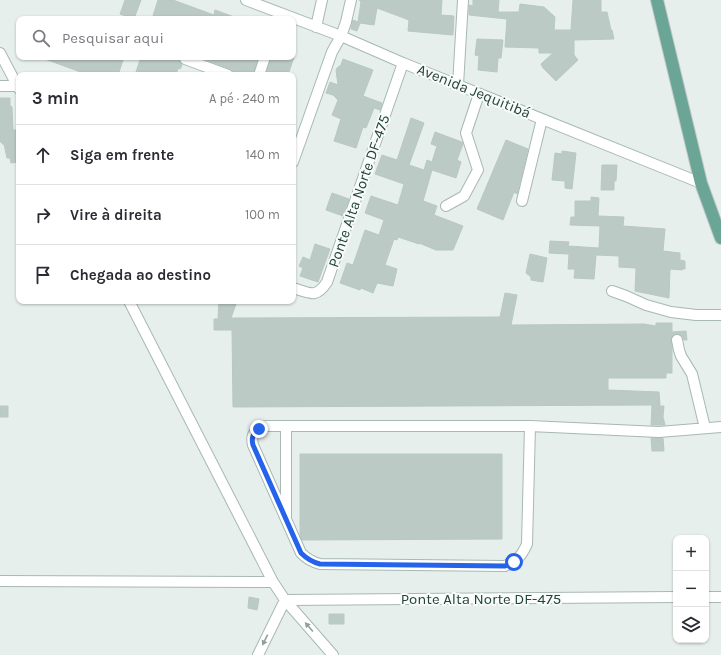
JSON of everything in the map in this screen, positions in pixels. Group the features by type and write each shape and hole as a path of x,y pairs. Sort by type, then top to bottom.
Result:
{"main road":[{"path":"657,0 701,183 721,238"}],"street":[{"name":"Avenida Jequitibá","path":"246,0 279,16"},
{"path":"316,27 322,0"},
{"path":"296,154 332,52 341,36 351,0"},
{"path":"458,85 463,0"},
{"name":"Avenida Jequitibá","path":"296,21 341,36 403,63 701,183"},
{"path":"0,53 16,84"},
{"path":"190,60 220,72"},
{"path":"260,72 264,60"},
{"name":"Ponte Alta Norte DF-475","path":"296,289 318,293 327,282 403,63"},
{"path":"0,86 16,88"},
{"path":"446,206 464,196 478,170 466,133 479,94"},
{"path":"522,201 542,119"},
{"path":"612,291 646,305 671,312 696,315 721,314"},
{"path":"131,304 273,582 285,600 333,655"},
{"path":"677,340 681,356 692,374 705,428"},
{"path":"530,426 527,544 522,555 514,562 505,566 320,564 307,559 301,553 286,521 253,445 252,439 254,433 266,426 530,426 659,432 721,427"},
{"path":"286,426 286,521"},
{"path":"0,581 273,582"},
{"name":"Ponte Alta Norte DF-475","path":"285,600 673,597"},
{"path":"709,597 721,597"},
{"path":"258,655 285,600"}],"building":[{"path":"125,0 141,0 135,16 126,16 120,14"},
{"path":"158,0 173,0 214,15 215,10 232,16 153,16"},
{"path":"359,0 442,0 441,15 454,16 453,35 408,31 409,20 377,8 374,25 360,23 357,31 351,29 353,20 358,22 361,2"},
{"path":"473,0 499,0 498,12 519,12 520,4 544,7 555,17 554,30 571,30 573,0 601,0 601,12 607,12 614,39 574,40 574,55 578,60 556,81 541,64 553,53 539,53 539,48 505,47 507,19 469,15 469,5 473,6"},
{"path":"477,39 503,40 501,58 498,58 497,72 478,70 479,56 475,55"},
{"path":"343,59 373,70 363,96 382,103 380,110 374,108 366,128 363,127 356,148 334,141 341,119 332,115 338,100 333,95 326,93 330,82 338,85 336,70 341,65"},
{"path":"48,60 123,60 119,72 81,72"},
{"path":"140,60 179,60 182,65 180,69 178,68 177,72 136,72"},
{"path":"206,60 257,60 254,72 233,72 230,69"},
{"path":"270,60 293,60 289,72 267,72"},
{"path":"0,98 10,98 13,130 16,130 16,162 11,163 10,158 7,158 4,144 0,142"},
{"path":"411,118 424,123 409,165 424,170 427,160 432,162 437,146 431,144 435,132 462,142 463,144 457,160 461,162 456,178 432,170 423,201 437,206 434,215 463,226 453,250 436,250 398,237 397,240 394,239 385,265 397,269 393,286 377,283 373,293 361,288 360,290 340,283 347,263 353,265 365,230 379,235 384,220 365,213 371,196 398,205 404,184 375,174 382,155 397,160"},
{"path":"506,140 528,149 517,194 514,192 503,220 477,209"},
{"path":"562,151 576,153 572,189 565,188 565,181 552,180 555,153 562,154"},
{"path":"602,165 617,165 614,190 601,190"},
{"path":"332,193 349,199 343,216 326,210"},
{"path":"591,197 599,198 598,216 624,217 623,226 665,229 663,251 680,253 680,260 685,261 685,269 670,269 669,298 635,291 636,268 619,267 619,256 596,255 594,279 574,278 575,269 568,269 569,254 549,253 550,241 569,242 568,246 599,248 600,226 570,225 571,217 575,217 575,201 591,201"},
{"path":"315,244 330,249 318,282 300,276 303,268 299,266 303,257 310,260"},
{"path":"530,254 547,258 543,282 531,280 531,277 526,273"},
{"path":"505,293 517,295 511,325 644,324 656,326 656,323 672,323 672,332 686,331 687,340 684,340 679,334 675,334 671,338 672,373 666,373 666,378 608,378 608,390 659,392 660,406 664,406 663,417 665,425 651,425 652,405 233,407 232,330 214,330 214,319 218,319 219,304 236,304 231,318 500,317"},
{"path":"0,406 8,406 8,417 0,417"},
{"path":"651,438 663,438 664,451 652,451"},
{"path":"300,454 502,454 502,539 302,540 300,535"},
{"path":"249,597 259,599 257,610 248,608"},
{"path":"329,614 344,614 344,624 329,624"}],"route":[{"path":"259,429 254,433 252,439 253,445 301,553 307,559 320,564 505,566 514,562"}]}
